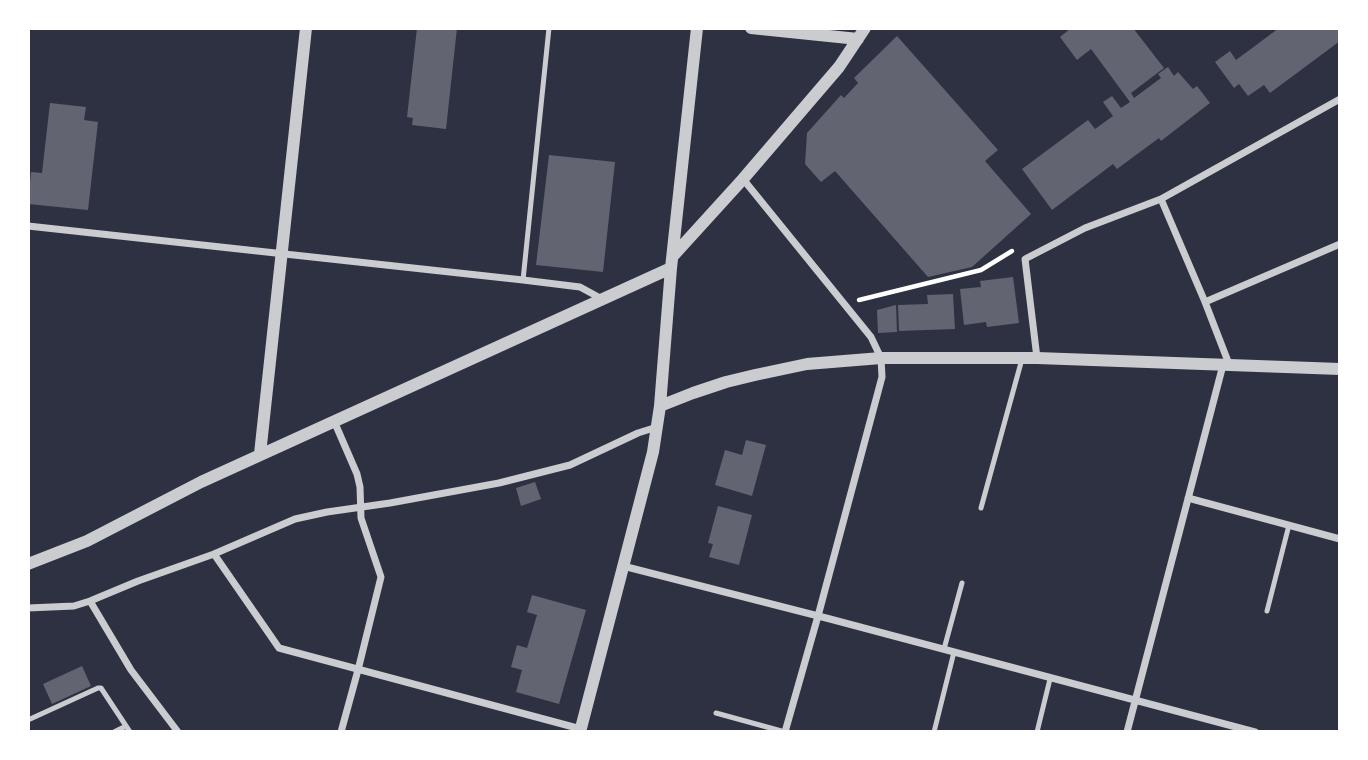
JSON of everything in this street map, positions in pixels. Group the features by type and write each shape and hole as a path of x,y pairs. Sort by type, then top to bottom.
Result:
{"street":[{"path":"260,454 306,28"},
{"path":"214,554 279,648 580,730 653,452 660,407 672,262 697,28"},
{"path":"751,28 861,34"},
{"path":"28,564 87,541 260,454 604,300 672,262 839,67 861,34"},
{"path":"1037,358 1025,259 1084,228 1161,199 1340,99"},
{"path":"743,179 872,337 881,358 882,377 785,732"},
{"path":"1127,732 1226,364 1205,302 1161,199"},
{"path":"28,226 580,287 604,300"},
{"path":"1205,302 1340,244"},
{"path":"660,407 693,393 755,375 807,365 881,358 1037,358 1340,369"},
{"path":"334,421 357,474 361,518 381,577 341,732"},
{"path":"28,608 75,606 90,601 214,554 295,519 499,483 570,465 638,433 657,427"},
{"path":"1188,498 1340,539"},
{"path":"623,566 1136,700 1239,730 1255,732"},
{"path":"90,601 131,670 178,732"}],"lane":[{"path":"523,280 549,28"},
{"path":"981,508 1022,358"},
{"path":"1267,611 1289,525"},
{"path":"944,649 962,583"},
{"path":"934,732 954,652"},
{"path":"1037,732 1050,679"},
{"path":"28,720 101,688 128,729 114,732"},
{"path":"716,713 785,732"}],"path":[{"path":"845,303 981,270 1012,251"}],"building":[{"path":"417,28 457,28 446,129 412,125 413,118 407,117"},
{"path":"1071,28 1133,28 1164,68 1131,93 1134,98 1161,78 1158,74 1168,67 1174,76 1178,72 1193,89 1197,86 1210,103 1161,141 1159,138 1117,169 1113,164 1052,210 1022,169 1088,120 1095,129 1113,116 1103,102 1112,96 1121,108 1130,102 1091,49 1077,60 1060,37"},
{"path":"1279,28 1340,28 1340,41 1270,93 1264,85 1248,96 1239,84 1234,88 1215,62 1230,51 1236,60"},
{"path":"897,36 998,150 985,161 1031,214 972,267 928,277 835,171 821,182 805,164 807,133 841,95 844,98 858,83 854,78"},
{"path":"50,103 86,107 84,120 98,122 88,210 28,204 31,172 42,173"},
{"path":"549,155 615,162 603,272 536,265"},
{"path":"1013,277 1019,323 987,327 986,322 964,325 960,289 981,287 980,281"},
{"path":"953,294 955,329 899,331 898,305 928,304 927,295"},
{"path":"896,305 897,332 878,333 877,310"},
{"path":"746,440 766,445 752,496 715,485 725,450 742,455"},
{"path":"535,482 541,499 521,506 516,488"},
{"path":"718,506 752,515 739,565 709,557 713,544 708,543"},
{"path":"532,595 586,610 559,704 516,692 522,670 511,667 517,645 527,648 537,615 527,612"},
{"path":"82,666 91,686 52,704 43,684"}]}
